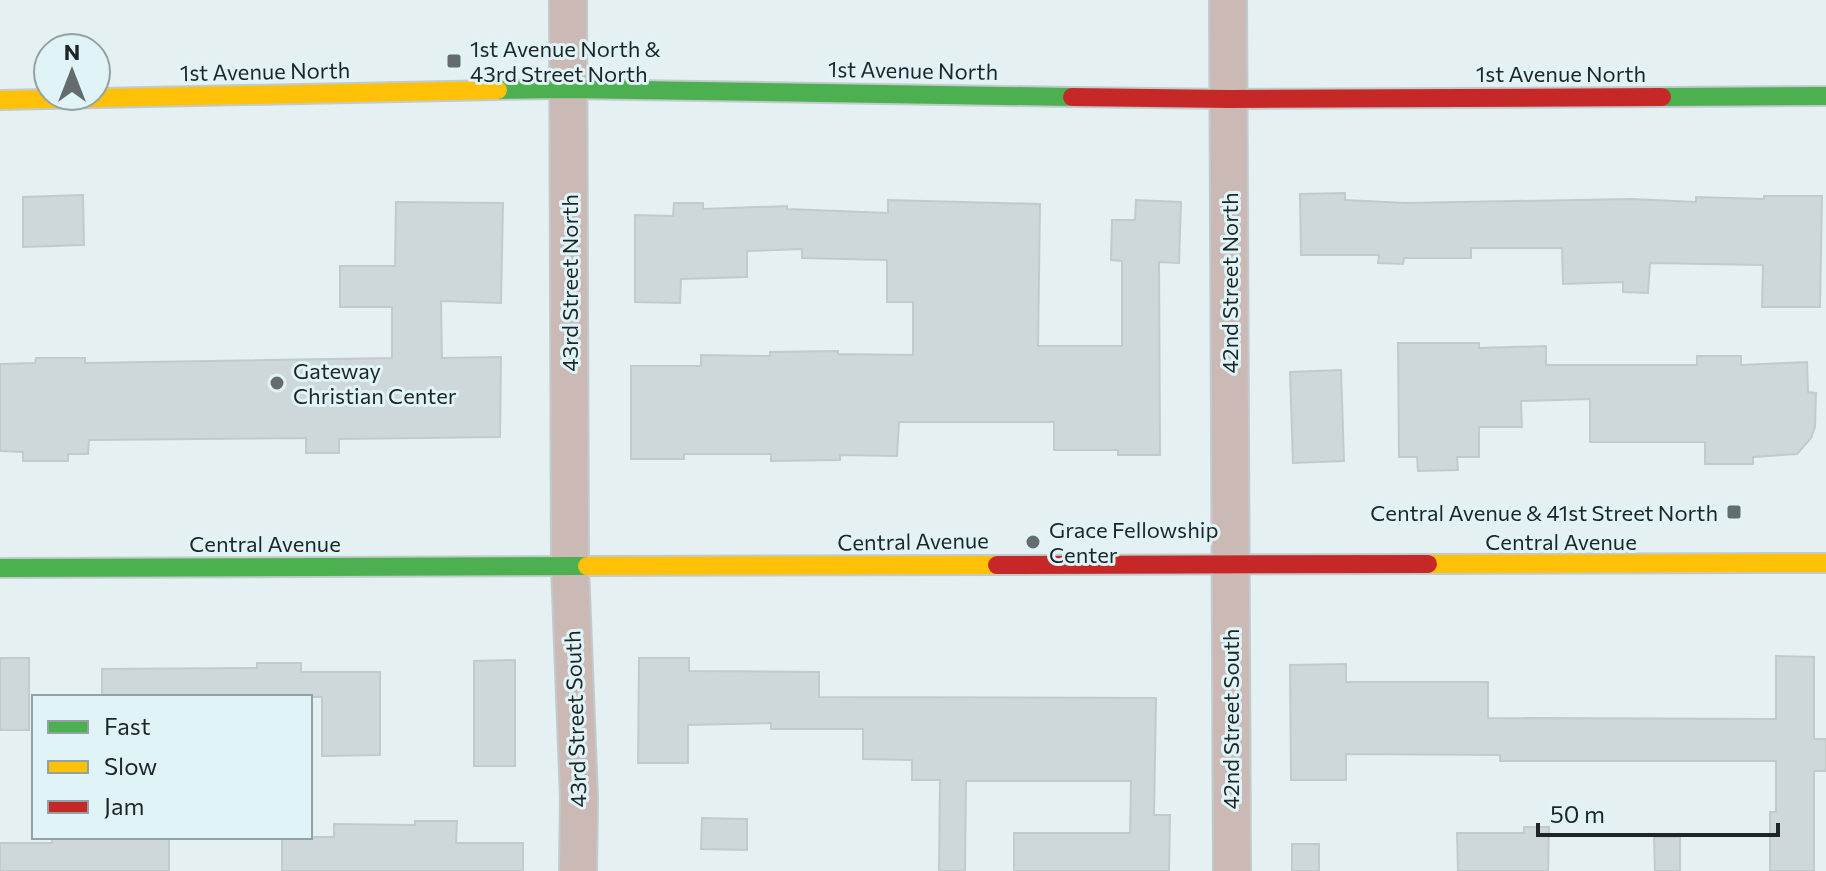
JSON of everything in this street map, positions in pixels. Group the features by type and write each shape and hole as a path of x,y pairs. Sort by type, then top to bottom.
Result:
{"main road":[{"name":"1st Avenue North","path":"0,100 568,89 1229,99 1826,96"},
{"name":"Central Avenue","path":"0,568 1826,563"}],"street":[{"name":"43rd Street North","path":"568,0 570,567"},
{"name":"42nd Street North","path":"1228,0 1231,567"},
{"name":"43rd Street South","path":"570,567 579,798 578,871"},
{"name":"42nd Street South","path":"1231,567 1232,871"}],"building":[{"path":"1345,193 1345,200 1405,203 1632,199 1696,202 1696,197 1764,199 1764,196 1822,196 1820,307 1762,307 1763,265 1650,263 1648,293 1623,292 1623,282 1563,284 1562,248 1471,248 1471,258 1404,258 1403,264 1378,263 1379,255 1301,255 1300,194"},
{"path":"83,195 84,245 23,247 23,197"},
{"path":"888,200 1040,204 1038,346 1122,346 1122,261 1111,260 1112,220 1135,220 1136,200 1181,202 1179,263 1159,262 1160,455 1118,455 1118,450 1054,450 1054,422 899,422 897,456 840,455 840,460 771,461 771,454 684,454 684,459 631,459 631,366 701,366 701,355 770,356 770,352 838,351 838,354 913,355 913,302 887,302 887,260 802,258 802,249 747,251 747,277 681,279 680,303 635,302 635,215 673,216 674,203 703,203 703,209 787,206 787,209 888,213"},
{"path":"396,202 503,203 501,303 441,301 442,358 501,357 500,437 339,439 339,453 306,453 306,438 89,440 88,454 68,454 68,461 23,461 23,452 0,451 0,364 35,363 36,358 85,358 85,363 392,358 392,307 340,307 340,266 395,266"},
{"path":"1398,343 1479,343 1479,348 1546,346 1546,365 1697,365 1697,356 1741,356 1741,365 1807,362 1808,392 1816,393 1815,427 1811,438 1797,454 1753,457 1753,464 1705,464 1705,442 1590,442 1590,399 1521,401 1522,427 1479,427 1479,457 1457,457 1458,470 1418,471 1417,457 1399,457"},
{"path":"1341,370 1344,461 1293,463 1290,372"},
{"path":"1776,656 1814,657 1814,739 1826,739 1826,771 1814,771 1814,871 1770,871 1770,812 1776,812 1776,761 1500,761 1500,755 1346,754 1346,780 1291,780 1290,665 1346,664 1346,682 1488,682 1488,718 1776,719"},
{"path":"0,658 29,658 29,730 0,730"},
{"path":"639,658 689,658 689,671 819,672 819,697 1156,698 1154,815 1170,815 1169,871 1014,871 1014,833 1130,833 1131,781 966,781 965,871 939,871 940,780 912,780 912,760 863,759 863,729 771,729 771,723 688,725 688,763 638,763"},
{"path":"515,660 515,766 474,766 474,661"},
{"path":"257,663 301,663 301,672 380,672 380,755 322,756 322,697 102,695 102,669 257,668"},
{"path":"702,818 747,819 747,850 701,849"},
{"path":"415,821 457,821 456,843 523,843 523,871 282,871 282,839 334,837 334,824 415,825"},
{"path":"1524,827 1549,827 1548,871 1458,871 1457,833 1524,833"},
{"path":"1654,837 1680,837 1680,871 1655,871"},
{"path":"52,839 169,839 169,871 0,871 0,843 52,843"},
{"path":"1292,844 1319,844 1319,871 1292,871"}],"traffic: fast":[{"path":"498,90 1072,97"},
{"path":"1662,97 1826,96"},
{"path":"0,568 587,566"}],"traffic: slow":[{"path":"0,100 498,90"},
{"path":"1428,564 1826,563"},
{"path":"587,566 997,565"}],"traffic: jam":[{"path":"1072,97 1662,97"},
{"path":"997,565 1428,564"}],"place":[{"name":"1st Avenue North & 43rd Street North","path":"454,61"},
{"name":"Gateway Christian Center","path":"277,383"},
{"name":"Central Avenue & 41st Street North","path":"1734,512"},
{"name":"Grace Fellowship Center","path":"1033,542"}]}
